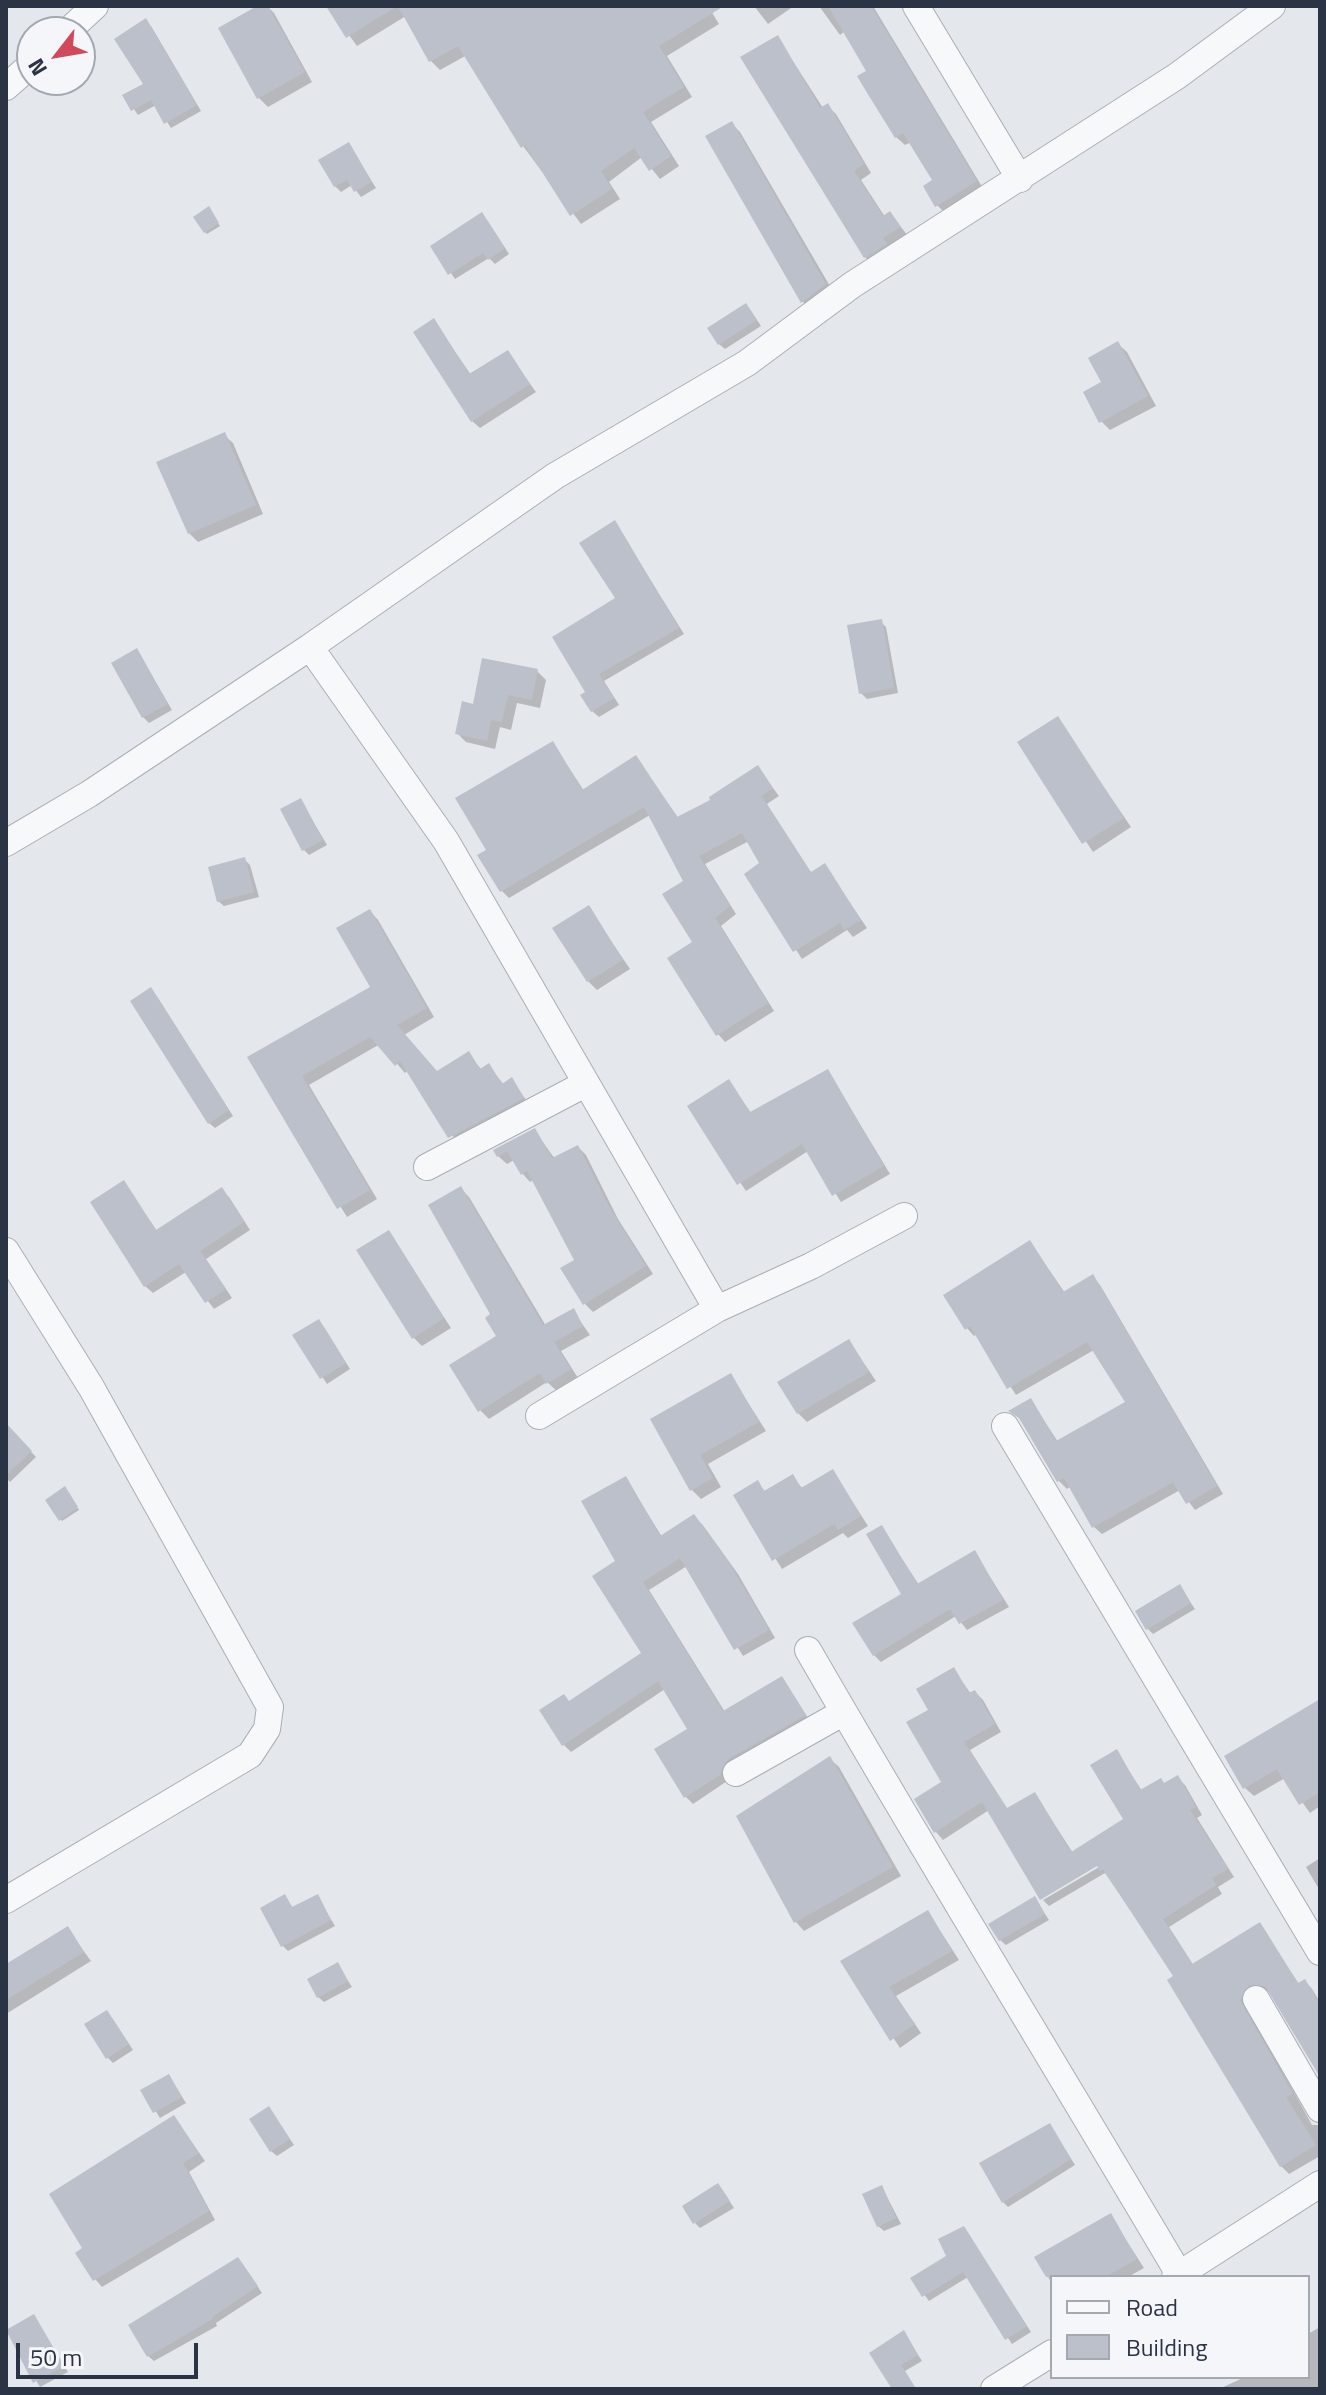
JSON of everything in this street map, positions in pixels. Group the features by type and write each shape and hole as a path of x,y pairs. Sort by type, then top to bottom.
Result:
{"street":[{"path":"916,6 1020,179"},
{"path":"6,843 89,794 310,647 555,476 747,363 852,285 1177,76 1272,6"},
{"path":"310,647 446,841 717,1309"},
{"path":"427,1167 585,1084"},
{"path":"539,1416 717,1309 811,1266 904,1216"},
{"path":"6,1251 91,1387 270,1707 267,1729 250,1755 6,1900"},
{"path":"1005,1426 1320,1952"},
{"path":"808,1650 1176,2275"},
{"path":"736,1773 844,1712"},
{"path":"1256,1999 1320,2109"},
{"path":"1179,2275 1320,2184"},
{"path":"994,2389 1050,2354"}],"building":[{"path":"257,6 268,6 305,72 257,99 218,28"},
{"path":"326,6 397,6 346,38"},
{"path":"398,6 724,6 659,46 684,87 643,112 671,156 649,171 634,148 601,171 612,189 570,216 525,145 521,148 458,46 429,62"},
{"path":"828,6 871,6 977,181 935,207 923,186 932,180 903,133 895,138 857,76 866,71"},
{"path":"146,18 197,105 164,124 151,100 131,111 122,95 143,84 114,39"},
{"path":"778,35 820,108 828,103 864,164 854,171 883,216 890,211 901,227 883,238 887,244 864,258 740,57"},
{"path":"732,121 826,284 801,303 705,136"},
{"path":"349,142 372,182 354,192 347,180 334,187 318,160"},
{"path":"209,206 219,223 204,233 193,217"},
{"path":"482,212 505,248 488,260 483,253 448,275 430,246"},
{"path":"746,303 757,320 718,345 707,328"},
{"path":"434,318 469,374 508,350 530,384 471,422 413,332"},
{"path":"1118,341 1148,396 1099,423 1083,392 1101,382 1088,358"},
{"path":"225,432 256,505 188,534 156,462"},
{"path":"615,520 679,628 599,674 614,698 591,712 580,695 585,692 552,637 615,598 579,543"},
{"path":"882,619 894,688 859,694 847,625"},
{"path":"137,648 168,704 142,718 111,663"},
{"path":"482,658 538,669 532,700 508,695 502,722 491,720 487,741 455,734 462,701 473,704"},
{"path":"1058,716 1124,818 1082,844 1017,742"},
{"path":"553,741 582,790 636,755 677,817 710,800 709,797 758,765 773,788 761,796 811,872 825,863 861,920 844,930 840,923 793,952 744,874 759,863 742,833 699,856 730,906 715,918 768,1003 716,1036 667,958 692,942 662,894 683,881 644,807 500,892 477,855 486,850 455,798"},
{"path":"301,798 323,840 302,851 280,809"},
{"path":"245,857 254,892 217,902 208,867"},
{"path":"589,905 623,960 587,982 552,928"},
{"path":"370,909 427,1008 397,1025 437,1071 469,1051 480,1069 489,1063 502,1084 512,1077 524,1098 448,1138 400,1061 395,1066 370,1037 302,1076 370,1190 337,1209 247,1057 370,987 336,928"},
{"path":"151,987 229,1110 208,1124 130,1001"},
{"path":"828,1069 884,1166 832,1196 802,1144 737,1185 687,1106 729,1079 750,1112"},
{"path":"535,1128 552,1158 578,1145 610,1208 646,1266 583,1305 560,1268 574,1260 527,1171 521,1175 507,1151 497,1157 493,1150"},
{"path":"124,1180 156,1230 222,1187 244,1222 200,1251 226,1289 205,1303 179,1264 144,1287 90,1202"},
{"path":"461,1186 543,1325 574,1308 583,1326 554,1342 571,1369 546,1384 540,1373 478,1412 449,1365 496,1336 485,1318 490,1314 428,1205"},
{"path":"389,1230 444,1318 412,1339 356,1250"},
{"path":"1030,1240 1063,1292 1093,1274 1217,1486 1186,1504 1173,1482 1092,1528 1064,1478 1057,1482 1019,1418 1008,1411 1031,1398 1056,1441 1125,1402 1087,1342 1007,1389 970,1326 965,1330 943,1295"},
{"path":"319,1319 346,1363 320,1379 292,1335"},
{"path":"849,1339 869,1372 797,1414 777,1382"},
{"path":"731,1373 759,1422 700,1455 713,1478 690,1491 650,1419"},
{"path":"6,1423 32,1451 6,1475"},
{"path":"833,1469 861,1516 838,1530 834,1524 772,1561 733,1495 758,1480 764,1491 793,1474 801,1488"},
{"path":"626,1476 660,1536 694,1514 730,1564 769,1630 734,1650 680,1558 643,1582 723,1711 782,1676 806,1715 728,1759 720,1775 684,1798 654,1749 687,1729 658,1681 562,1746 539,1710 564,1694 569,1701 641,1653 592,1576 615,1561 581,1501"},
{"path":"65,1486 78,1507 59,1521 45,1500"},
{"path":"882,1525 917,1584 975,1550 1003,1600 959,1624 950,1609 873,1656 852,1623 901,1594 866,1534"},
{"path":"1180,1584 1191,1603 1146,1630 1135,1611"},
{"path":"954,1667 969,1693 975,1690 995,1724 964,1742 1007,1808 1035,1792 1071,1852 1123,1819 1090,1765 1117,1749 1140,1790 1161,1778 1164,1783 1178,1775 1196,1807 1190,1810 1228,1869 1212,1878 1216,1885 1163,1919 1192,1964 1260,1922 1298,1983 1305,1979 1320,2005 1320,2077 1265,1986 1249,1985 1240,2000 1293,2094 1286,2097 1316,2145 1280,2167 1167,1980 1173,1976 1103,1869 1100,1871 1097,1866 1040,1900 982,1802 934,1833 914,1799 941,1782 906,1722 928,1710 916,1689"},
{"path":"1320,1699 1320,1792 1299,1805 1277,1769 1243,1789 1224,1756"},
{"path":"830,1756 893,1867 794,1923 736,1816"},
{"path":"285,1894 292,1907 318,1894 331,1920 281,1947 260,1908"},
{"path":"1035,1896 1045,1914 999,1941 988,1924"},
{"path":"928,1910 952,1951 889,1987 915,2024 890,2041 840,1961"},
{"path":"68,1926 84,1952 6,2000 6,1964"},
{"path":"338,1962 348,1981 317,1998 307,1979"},
{"path":"107,2010 129,2044 106,2059 84,2024"},
{"path":"169,2074 182,2097 153,2113 140,2090"},
{"path":"269,2106 290,2139 270,2152 249,2119"},
{"path":"174,2115 199,2153 183,2163 209,2211 93,2281 75,2253 82,2248 49,2194"},
{"path":"1050,2123 1071,2159 1002,2203 979,2163"},
{"path":"718,2183 730,2201 693,2224 682,2206"},
{"path":"882,2185 896,2218 877,2227 862,2194"},
{"path":"1111,2213 1137,2259 1109,2275 1046,2277 1034,2257"},
{"path":"964,2226 1027,2326 1005,2340 963,2272 922,2297 910,2278 946,2256 938,2239"},
{"path":"238,2257 258,2286 213,2319 147,2357 128,2325"},
{"path":"34,2314 64,2366 33,2383 6,2330"},
{"path":"904,2330 918,2355 901,2365 916,2389 892,2389 869,2353"}]}
